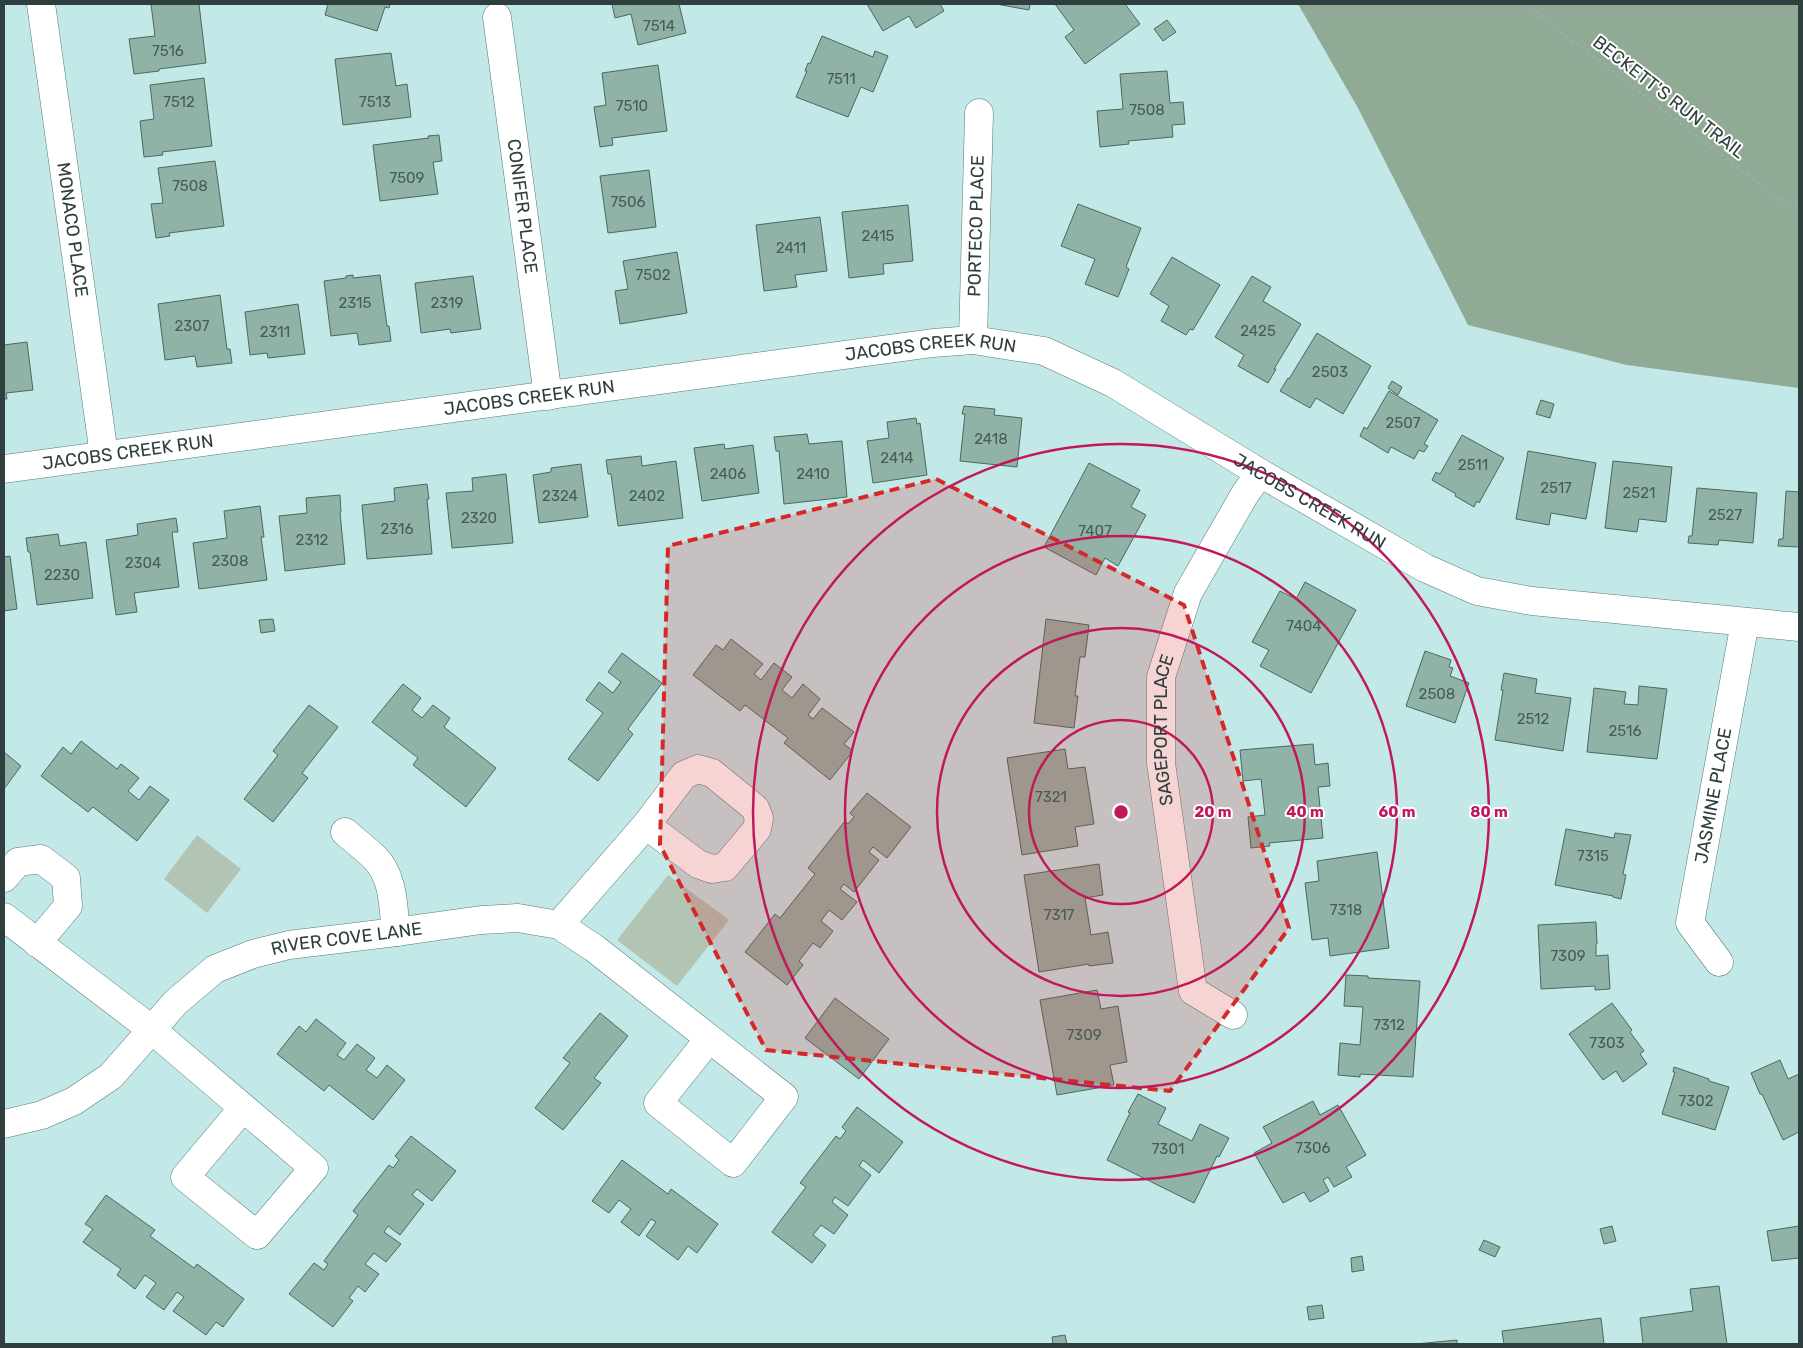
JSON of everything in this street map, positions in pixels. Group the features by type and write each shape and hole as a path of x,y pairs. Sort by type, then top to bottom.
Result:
{"street":[{"name":"MONACO PLACE","path":"42,4 104,455"},
{"name":"CONIFER PLACE","path":"496,17 548,396"},
{"name":"PORTECO PLACE","path":"973,340 979,113"},
{"name":"JACOBS CREEK RUN","path":"4,469 933,343 973,340 1044,351 1113,383 1260,473 1425,568 1477,590 1532,601 1799,627"},
{"name":"SAGEPORT PLACE","path":"1233,1015 1193,991 1161,763 1161,677 1188,593 1245,494 1260,473"},
{"name":"JASMINE PLACE","path":"1719,962 1690,923 1745,622"},
{"path":"558,925 646,825"},
{"path":"345,832 376,859 385,875 392,891 396,932"},
{"path":"4,878 18,862 41,859 66,878 68,906 37,943"},
{"path":"4,917 151,1030 314,1168 257,1235 185,1177 243,1108"},
{"name":"RIVER COVE LANE","path":"4,1124 42,1115 74,1101 111,1076 176,1002 215,969 252,954 289,945 481,920 518,918 558,925 594,948 709,1038 784,1097 733,1163 658,1103 709,1038"}],"path":[{"name":"BECKETT'S RUN TRAIL","path":"1525,4 1785,204 1799,209"}],"highlighted area":[{"path":"936,479 1184,605 1289,928 1170,1091 766,1050 660,845 668,546"}],"green space":[{"path":"1298,4 1799,4 1799,388 1627,365 1468,325 1358,108"},
{"path":"197,835 241,869 207,913 164,879"},
{"path":"668,875 729,920 677,986 617,940"}],"building":[{"path":"151,4 199,4 206,63 134,74 129,39 155,36"},
{"path":"328,4 390,4 389,8 385,7 377,31 325,15"},
{"path":"612,4 679,4 686,33 638,45 631,14 615,18"},
{"path":"867,4 940,4 944,11 916,28 909,16 883,31"},
{"path":"996,4 1030,4 1029,10"},
{"path":"1055,4 1125,4 1140,24 1085,64 1065,37 1074,30"},
{"path":"1167,20 1176,32 1163,41 1154,29"},
{"path":"822,36 873,57 875,51 888,56 873,92 861,87 848,117 796,97 807,71 805,71 808,63 810,64"},
{"path":"391,53 396,86 407,84 411,117 343,125 335,59"},
{"path":"658,65 667,131 612,138 613,145 600,147 594,107 606,105 602,73"},
{"path":"1167,71 1170,103 1183,102 1185,124 1172,125 1173,137 1128,141 1129,144 1100,147 1097,111 1123,109 1120,74"},
{"path":"204,78 212,146 162,152 163,155 144,157 140,121 154,119 150,85"},
{"path":"439,135 442,161 433,162 438,194 380,201 373,145"},
{"path":"215,161 224,226 169,233 170,236 156,238 151,204 163,203 158,168"},
{"path":"649,170 656,227 608,233 600,176"},
{"path":"1078,204 1141,228 1126,267 1129,269 1118,297 1085,284 1095,259 1061,246"},
{"path":"908,205 913,261 883,264 884,274 849,278 842,212"},
{"path":"820,217 827,271 795,275 797,287 764,291 756,225"},
{"path":"677,252 687,313 620,324 615,291 628,289 623,261"},
{"path":"1172,257 1220,285 1193,330 1190,329 1186,335 1161,321 1169,306 1150,294"},
{"path":"353,275 353,278 380,275 391,341 359,345 357,333 331,336 324,281 346,278 346,276"},
{"path":"473,276 481,329 451,333 450,329 421,333 415,283"},
{"path":"1252,276 1271,287 1263,301 1301,324 1274,369 1276,369 1268,383 1238,366 1244,355 1215,337"},
{"path":"220,295 227,349 230,349 232,363 197,367 195,356 165,360 158,304"},
{"path":"298,304 305,354 268,358 267,353 250,355 245,312"},
{"path":"1317,333 1371,366 1343,414 1316,398 1310,408 1280,391"},
{"path":"27,342 33,390 6,393 7,399 4,399 4,345"},
{"path":"1392,381 1402,387 1398,395 1388,388"},
{"path":"1389,391 1438,420 1424,444 1428,446 1424,452 1419,450 1414,459 1391,447 1388,453 1360,436 1364,427 1367,429"},
{"path":"1541,400 1554,404 1550,418 1536,414"},
{"path":"964,406 995,409 994,415 1022,418 1017,467 960,461 965,414 962,414"},
{"path":"916,418 917,424 920,423 927,475 873,483 867,441 889,438 887,422"},
{"path":"807,434 809,444 842,441 847,497 784,504 779,451 776,451 774,437"},
{"path":"1462,435 1504,458 1479,503 1477,501 1474,507 1432,480 1436,472 1440,474"},
{"path":"724,444 725,449 753,445 759,493 702,501 694,448"},
{"path":"1528,451 1596,463 1586,519 1551,513 1549,525 1516,519"},
{"path":"641,456 642,466 676,461 683,518 618,526 611,474 608,474 606,460"},
{"path":"1613,461 1672,467 1666,522 1639,519 1637,532 1605,528"},
{"path":"1089,463 1140,490 1131,507 1146,515 1118,566 1105,558 1096,575 1044,547"},
{"path":"581,464 588,517 539,523 533,475 551,472 551,468"},
{"path":"506,474 513,543 452,548 446,493 473,491 472,478"},
{"path":"427,484 432,554 367,559 362,505 395,501 394,488"},
{"path":"1697,488 1757,493 1753,543 1719,540 1718,545 1688,543 1689,536 1692,536"},
{"path":"1786,491 1799,492 1799,547 1778,546 1779,539 1783,539"},
{"path":"340,495 345,564 285,571 279,516 307,513 306,498"},
{"path":"260,506 264,537 261,537 267,580 199,589 193,543 227,538 224,511"},
{"path":"176,518 178,532 172,532 179,587 134,593 137,612 116,615 106,540 138,535 137,524"},
{"path":"58,534 60,546 86,542 93,598 37,605 30,552 28,552 26,538"},
{"path":"10,556 17,609 4,611 4,557"},
{"path":"1305,582 1356,610 1311,693 1260,666 1269,650 1252,642 1280,591 1296,599"},
{"path":"273,619 275,631 261,633 259,620"},
{"path":"1046,619 1089,625 1085,657 1080,657 1075,696 1078,696 1074,728 1034,723"},
{"path":"731,639 763,664 754,674 761,680 774,663 792,677 782,690 792,698 803,684 820,699 808,715 813,719 822,708 854,732 844,744 853,751 830,780 784,743 788,738 745,705 740,711 693,675 716,645 723,650"},
{"path":"1425,651 1451,660 1449,667 1453,668 1450,676 1469,683 1455,723 1406,706"},
{"path":"622,653 662,683 628,729 633,734 598,781 568,759 603,713 586,700 599,682 613,693 621,682 608,672"},
{"path":"1504,673 1537,679 1535,693 1571,698 1563,751 1495,740"},
{"path":"403,684 421,698 412,710 422,718 433,705 450,718 444,727 496,768 466,807 413,765 418,758 372,722"},
{"path":"1639,686 1667,689 1657,759 1587,752 1594,688 1626,692 1624,704 1638,705"},
{"path":"309,705 338,727 302,773 308,778 273,822 244,799 278,755 273,751"},
{"path":"81,741 117,769 121,764 139,778 128,791 139,800 150,786 169,800 137,841 93,807 88,812 41,776 63,747 71,754"},
{"path":"1313,744 1315,765 1328,763 1330,786 1318,787 1323,838 1269,843 1270,846 1251,848 1248,817 1265,815 1261,779 1243,781 1240,750"},
{"path":"1065,749 1068,769 1085,767 1094,824 1075,827 1078,846 1022,855 1007,758"},
{"path":"4,752 21,766 4,789"},
{"path":"867,793 911,827 887,858 873,847 869,852 879,860 854,892 844,884 840,889 857,902 842,920 829,910 821,921 833,931 820,948 813,943 799,961 803,965 787,985 745,952 775,914 780,918 815,874 808,868 845,821 848,824 854,817 850,813"},
{"path":"1566,829 1614,838 1615,833 1631,835 1623,874 1626,875 1621,899 1555,885"},
{"path":"1377,852 1389,948 1330,956 1328,938 1312,940 1305,883 1319,881 1317,861"},
{"path":"1099,864 1103,895 1085,898 1091,935 1108,932 1113,963 1089,966 1089,964 1039,972 1024,875"},
{"path":"1596,922 1596,956 1608,955 1610,989 1595,990 1595,986 1541,989 1538,925"},
{"path":"1346,975 1420,981 1413,1077 1360,1074 1360,1077 1338,1075 1340,1043 1360,1045 1363,1007 1344,1006"},
{"path":"1097,990 1101,1009 1118,1006 1127,1062 1110,1065 1114,1085 1057,1095 1040,1000"},
{"path":"835,998 889,1039 859,1079 805,1038"},
{"path":"1612,1003 1632,1030 1630,1032 1644,1051 1640,1054 1647,1064 1623,1082 1616,1071 1603,1080 1569,1034"},
{"path":"600,1013 628,1036 594,1078 601,1083 563,1130 535,1108 570,1063 563,1058"},
{"path":"316,1019 346,1043 337,1055 344,1060 357,1044 375,1058 366,1070 377,1078 387,1065 405,1080 373,1120 329,1085 324,1091 277,1054 299,1026 306,1032"},
{"path":"1780,1060 1788,1079 1799,1074 1799,1132 1783,1140 1751,1073"},
{"path":"1674,1067 1729,1087 1715,1130 1662,1114 1675,1072 1673,1072"},
{"path":"1138,1094 1166,1108 1158,1124 1192,1141 1200,1124 1229,1138 1219,1157 1217,1156 1194,1203 1107,1160"},
{"path":"1313,1101 1320,1115 1338,1105 1366,1155 1346,1167 1352,1177 1334,1187 1328,1177 1323,1180 1329,1191 1310,1202 1304,1192 1283,1203 1254,1153 1272,1143 1263,1127"},
{"path":"857,1107 903,1142 879,1173 863,1160 859,1166 871,1175 848,1206 835,1197 832,1202 848,1215 834,1234 821,1225 813,1235 826,1245 812,1263 772,1232 806,1187 800,1183 836,1136 840,1139 846,1131 842,1127"},
{"path":"411,1136 456,1171 432,1201 417,1189 412,1195 424,1204 400,1235 388,1226 384,1232 401,1244 386,1262 374,1253 365,1264 379,1274 365,1292 358,1286 349,1298 353,1301 333,1327 289,1294 314,1263 324,1270 328,1264 324,1261 358,1215 353,1211 389,1165 393,1168 399,1160 395,1156"},
{"path":"622,1160 668,1194 671,1189 718,1224 697,1253 688,1246 678,1260 646,1236 656,1222 651,1219 639,1236 621,1222 631,1209 619,1200 609,1213 592,1201"},
{"path":"106,1195 155,1230 150,1236 194,1268 197,1264 244,1299 223,1327 216,1322 206,1335 173,1311 184,1297 177,1292 164,1310 146,1297 156,1283 145,1275 135,1289 117,1275 121,1269 83,1242 93,1229 85,1224"},
{"path":"1612,1226 1616,1241 1604,1244 1600,1229"},
{"path":"1799,1226 1799,1258 1772,1261 1767,1231"},
{"path":"1484,1240 1500,1247 1495,1257 1479,1250"},
{"path":"1362,1256 1364,1270 1352,1272 1351,1258"},
{"path":"1719,1286 1727,1344 1643,1344 1640,1318 1693,1311 1690,1289"},
{"path":"1322,1305 1324,1318 1309,1320 1307,1307"},
{"path":"1601,1318 1604,1344 1504,1344 1502,1331"},
{"path":"1065,1335 1067,1344 1053,1344 1052,1337"},
{"path":"1457,1340 1457,1344 1416,1344"}]}
